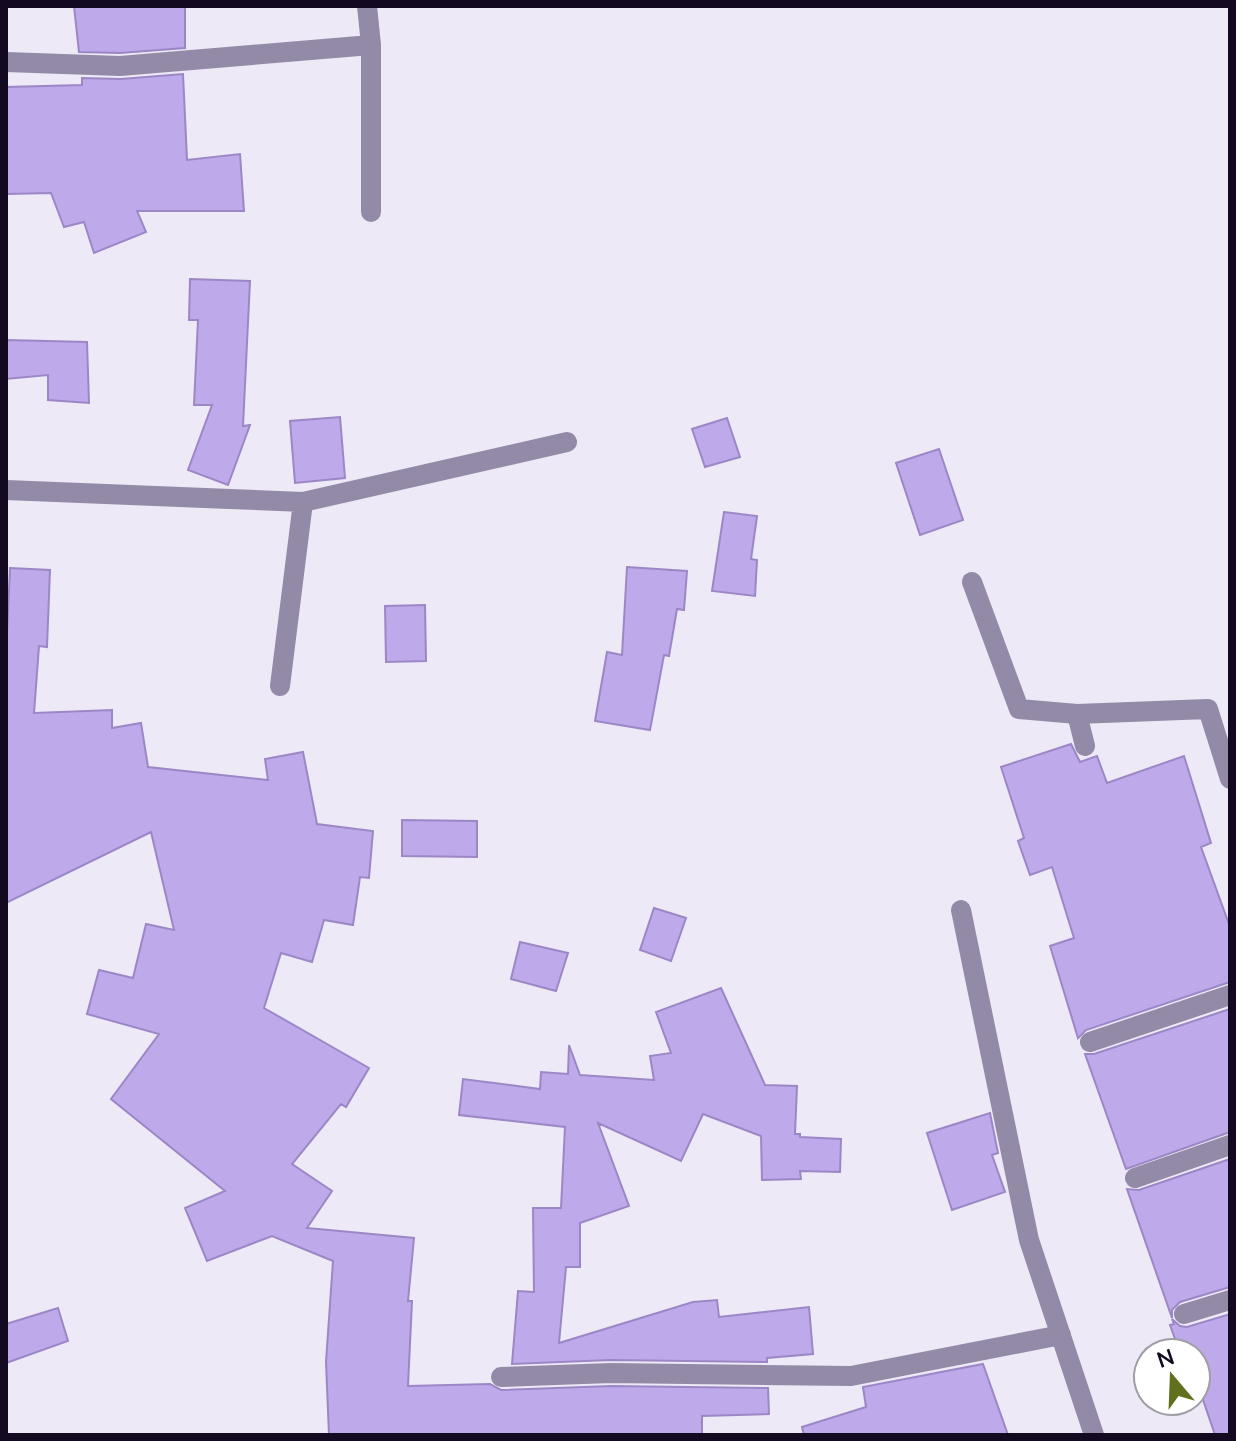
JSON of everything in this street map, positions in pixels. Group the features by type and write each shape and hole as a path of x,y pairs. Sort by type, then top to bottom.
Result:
{"street":[{"path":"367,6 371,45 371,212"},
{"path":"6,62 120,66 371,45"},
{"path":"6,490 303,502 567,442"},
{"path":"280,686 303,502"},
{"path":"972,582 1019,709 1077,714 1208,709 1230,779"},
{"path":"1077,714 1085,746"},
{"path":"961,910 1029,1240 1094,1435"},
{"path":"1090,1042 1230,995"},
{"path":"1135,1178 1230,1145"},
{"path":"1184,1314 1230,1300"},
{"path":"501,1377 611,1373 851,1376 1061,1335"}],"building":[{"path":"74,6 185,6 185,48 120,53 79,52"},
{"path":"183,74 187,160 240,154 244,211 137,211 146,232 94,253 84,222 64,227 51,193 6,194 6,87 82,85 82,78 121,79"},
{"path":"190,279 250,281 243,426 250,425 228,485 188,470 212,405 194,405 198,320 189,320"},
{"path":"6,340 87,342 89,403 48,400 48,375 6,379"},
{"path":"340,417 345,478 295,483 290,421"},
{"path":"727,418 740,457 705,467 692,429"},
{"path":"939,449 963,520 920,535 896,463"},
{"path":"724,512 757,516 751,559 757,560 755,596 712,591"},
{"path":"627,567 687,571 684,610 677,609 669,656 664,655 650,730 595,721 607,652 622,655"},
{"path":"10,568 50,570 47,647 39,646 34,713 112,710 112,728 141,723 148,767 268,780 265,759 303,752 317,824 373,831 369,878 360,877 353,925 324,920 312,962 281,953 264,1008 369,1068 346,1107 341,1104 292,1164 332,1191 307,1228 414,1238 408,1301 412,1301 408,1386 490,1384 501,1390 611,1386 768,1388 769,1414 702,1416 702,1435 329,1435 326,1362 333,1261 272,1236 207,1261 185,1208 225,1191 111,1099 159,1034 87,1014 99,970 133,978 146,924 174,930 151,832 6,903 6,655"},
{"path":"425,605 426,661 386,662 385,606"},
{"path":"1071,744 1080,762 1097,756 1107,783 1184,756 1211,843 1201,847 1230,927 1230,982 1086,1030 1078,1038 1050,946 1074,938 1052,867 1030,875 1018,841 1024,838 1001,767"},
{"path":"402,820 477,821 477,857 402,856"},
{"path":"654,908 686,918 671,961 640,950"},
{"path":"520,942 568,953 556,991 511,979"},
{"path":"721,988 765,1085 797,1086 795,1134 800,1134 800,1137 841,1139 840,1172 800,1171 801,1179 762,1180 761,1136 703,1114 681,1161 598,1123 629,1206 580,1223 580,1267 566,1267 559,1343 693,1302 717,1300 719,1317 809,1307 813,1354 767,1358 767,1362 611,1360 512,1364 518,1291 534,1292 533,1208 561,1208 565,1127 459,1115 463,1079 540,1089 541,1072 568,1074 569,1045 580,1075 654,1080 650,1056 671,1053 656,1012"},
{"path":"1230,1009 1230,1132 1126,1169 1085,1054 1094,1054"},
{"path":"990,1113 998,1153 992,1155 1005,1192 952,1210 927,1133"},
{"path":"1230,1159 1230,1287 1180,1302 1172,1310 1172,1318 1127,1189 1139,1190"},
{"path":"58,1308 68,1341 6,1363 6,1324"},
{"path":"1230,1314 1230,1435 1215,1435 1209,1417 1212,1417 1212,1337 1174,1337 1170,1325 1174,1324 1172,1319 1180,1326 1187,1327"},
{"path":"983,1364 1008,1435 804,1435 802,1427 866,1407 863,1387"}]}
